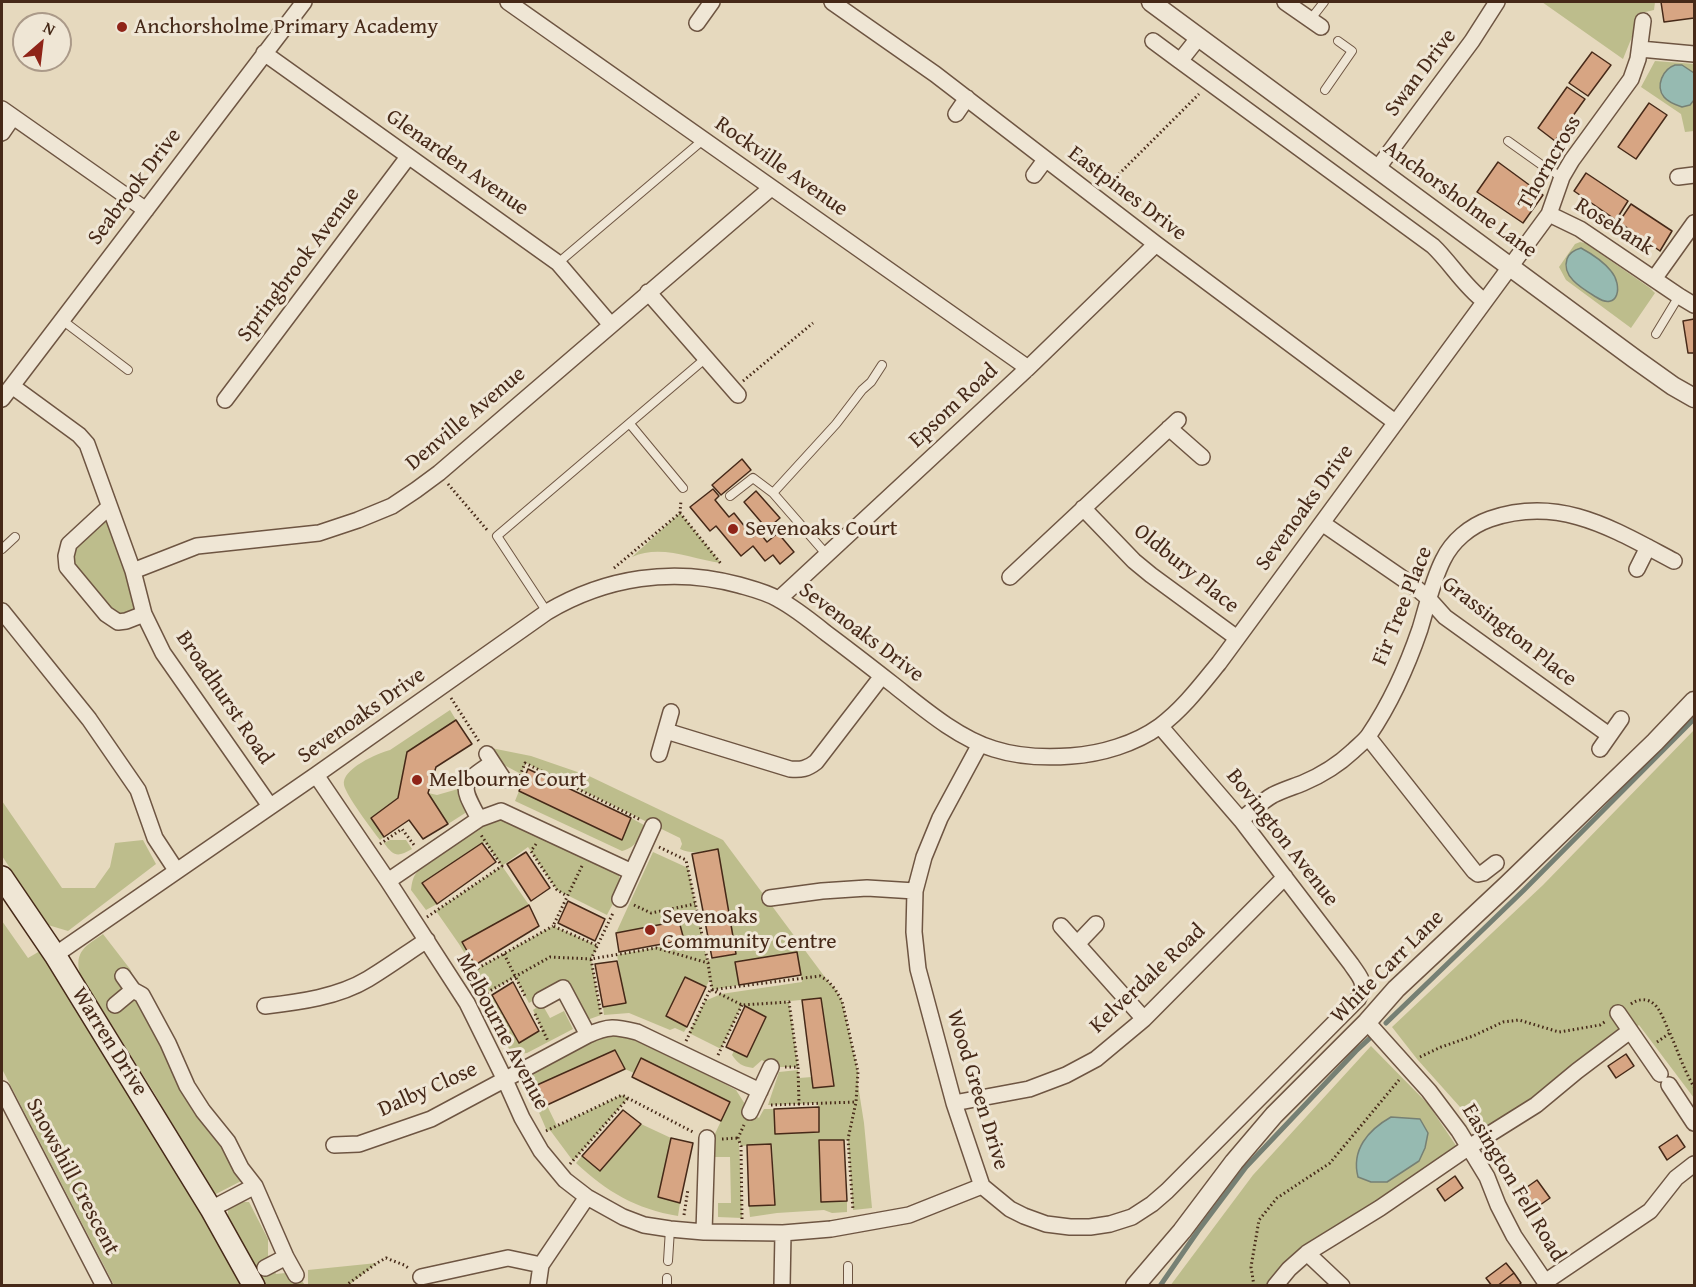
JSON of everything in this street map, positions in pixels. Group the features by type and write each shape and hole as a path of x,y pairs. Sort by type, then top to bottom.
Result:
{"main road":[{"name":"Warren Drive","path":"2,877 55,955 212,1209 260,1277"}],"street":[{"name":"Seabrook Drive","path":"2,399 304,2"},
{"name":"Rockville Avenue","path":"508,2 1028,368"},
{"path":"697,23 712,2"},
{"name":"Eastpines Drive","path":"832,2 935,74 1156,244 1395,422"},
{"name":"Anchorsholme Lane","path":"1151,2 1653,373 1695,398"},
{"path":"1285,2 1315,24"},
{"name":"Swan Drive","path":"1377,169 1473,41 1497,2"},
{"name":"Thorncross","path":"1510,267 1549,214 1562,177 1572,160 1631,79 1640,49 1643,21"},
{"path":"1180,61 1199,37"},
{"path":"1153,41 1433,246 1443,255 1472,292 1484,301"},
{"path":"1640,49 1694,52"},
{"name":"Glenarden Avenue","path":"264,53 558,263 611,325"},
{"path":"956,114 967,98"},
{"path":"2,133 7,113 146,210"},
{"name":"Springbrook Avenue","path":"225,400 408,157"},
{"path":"1034,175 1045,160"},
{"path":"1678,177 1695,175"},
{"name":"Denville Avenue","path":"133,571 197,546 319,533 392,506 439,473 771,188"},
{"name":"Rosebank","path":"1549,214 1580,229 1695,305"},
{"name":"Rosebank","path":"1654,279 1695,223"},
{"name":"Epsom Road","path":"779,599 1028,368 1156,244"},
{"name":"Sevenoaks Drive","path":"55,955 547,612 592,590 622,581 694,576 737,584 779,599 947,725 980,744 1013,754 1034,757 1078,756 1118,747 1146,735 1160,726 1190,697 1237,638 1510,267"},
{"path":"648,292 735,392"},
{"name":"Broadhurst Road","path":"12,386 79,435 87,444 133,571 144,614 163,653 270,806"},
{"path":"1010,577 1174,424 1202,457"},
{"path":"109,507 69,544 66,556 67,567 106,614 118,622 144,614"},
{"name":"Oldbury Place","path":"1083,508 1134,561 1237,638"},
{"name":"Fir Tree Place","path":"1241,820 1266,798 1338,765 1368,737 1407,663 1443,558 1464,533 1480,523 1523,511 1570,514 1601,524 1674,561"},
{"name":"Grassington Place","path":"1322,523 1416,587 1445,616 1609,735"},
{"path":"1637,569 1648,548"},
{"path":"2,610 89,719 138,790 155,838 176,870"},
{"path":"666,731 790,769 808,768 816,762 882,675"},
{"name":"White Carr Lane","path":"1135,1286 1182,1232 1250,1142 1274,1115 1366,1022 1395,989 1514,879 1695,701"},
{"path":"659,753 671,712"},
{"path":"1600,748 1621,719"},
{"name":"Bovington Avenue","path":"1160,726 1241,820 1363,982"},
{"path":"1368,737 1474,871 1478,874 1483,873 1496,863"},
{"name":"Wood Green Drive","path":"980,744 940,818 924,857 915,891 915,932 918,969 954,1103 982,1186 1010,1209 1035,1221 1070,1227 1110,1224 1132,1217 1167,1191 1358,999 1363,989 1363,982"},
{"path":"476,821 465,787 471,778 489,758 510,781"},
{"name":"Melbourne Avenue","path":"316,775 417,924 467,1003 522,1118 541,1151 565,1180 587,1197 623,1217 644,1225 704,1232 783,1233 854,1226 909,1215 982,1186"},
{"path":"388,881 476,821 501,811 632,872"},
{"path":"620,899 653,826"},
{"name":"Kelverdale Road","path":"954,1103 1029,1089 1066,1075 1096,1059 1144,1019 1285,877"},
{"path":"770,898 867,888 915,891"},
{"path":"1077,944 1096,924"},
{"path":"1061,926 1144,1019"},
{"path":"266,1006 334,994 367,980 427,940"},
{"name":"Warren Drive","path":"123,976 133,990 142,995 168,1043 187,1086 203,1111 228,1142 241,1167 255,1186 296,1275"},
{"path":"541,1000 563,988 588,1035"},
{"name":"Warren Drive","path":"115,1005 133,990"},
{"path":"1618,1013 1695,1123"},
{"name":"Easington Fell Road","path":"1366,1022 1443,1109 1487,1177 1514,1236 1546,1284"},
{"path":"604,1028 616,1027 637,1032 760,1090"},
{"name":"Dalby Close","path":"334,1145 359,1144 431,1119 604,1028"},
{"path":"1275,1286 1307,1253 1536,1106 1630,1031"},
{"path":"752,1109 771,1067"},
{"name":"Snowshill Crescent","path":"2,1089 104,1286"},
{"path":"704,1232 707,1138"},
{"path":"1546,1284 1650,1211 1676,1178 1695,1164"},
{"path":"212,1209 255,1186"},
{"path":"538,1286 541,1264 587,1197"},
{"path":"782,1286 783,1233"},
{"path":"1307,1253 1342,1286"},
{"name":"Warren Drive","path":"260,1277 286,1257"},
{"path":"421,1277 508,1258 541,1264"}],"lane":[{"path":"1315,24 1324,2"},
{"path":"1325,90 1352,51 1338,41"},
{"path":"558,263 703,140"},
{"path":"1508,141 1562,177"},
{"path":"1656,334 1679,296"},
{"path":"62,320 128,370"},
{"path":"547,612 497,536 706,358"},
{"path":"773,493 836,424 882,365"},
{"path":"630,424 683,488"},
{"path":"730,496 753,477 773,493 827,555"},
{"path":"2,549 15,537"},
{"path":"668,1262 670,1229"},
{"path":"848,1266 848,1286"}],"path":[{"path":"1095,197 1211,82"},
{"path":"735,392 813,323"},
{"path":"439,473 488,532 497,536"},
{"path":"612,570 680,513 737,584"},
{"path":"444,686 489,758"},
{"path":"510,781 525,763 653,826"},
{"path":"417,924 502,866 476,821"},
{"path":"368,851 402,829 423,858"},
{"path":"547,831 531,851 557,890 567,896"},
{"path":"646,840 686,860 712,990"},
{"path":"454,982 553,926 590,851"},
{"path":"604,1028 591,959 620,899 651,913 695,904"},
{"path":"553,926 598,946"},
{"path":"467,1003 550,957 591,959 656,948 708,963"},
{"path":"680,1053 710,990 820,976 827,980 839,995 858,1072 856,1102 848,1139 854,1226"},
{"path":"712,990 742,1005 789,1002 798,1067 799,1104"},
{"path":"1254,1286 1251,1268 1259,1221 1277,1198 1330,1163 1417,1059 1441,1047 1503,1022 1519,1020 1560,1032 1600,1025 1636,1000 1642,999 1655,1005 1695,1087"},
{"path":"712,1068 742,1005"},
{"path":"771,1067 798,1067"},
{"path":"533,1138 622,1095 712,1140 738,1138"},
{"path":"561,1175 628,1098"},
{"path":"742,1232 741,1146 738,1138 752,1109 799,1104 856,1102"},
{"path":"345,1286 386,1258 404,1265 421,1277"}],"green space":[{"path":"1542,2 1655,2 1654,10 1637,14 1634,32 1623,59"},
{"path":"1655,61 1694,64 1694,131 1685,132 1681,114 1641,87"},
{"path":"1585,243 1655,293 1631,328 1566,280 1559,267 1575,244"},
{"path":"104,511 128,579 137,617 118,622 76,577 69,544"},
{"path":"680,513 721,563 665,552 643,553 632,557"},
{"path":"450,710 456,720 407,752 398,798 371,818 384,837 380,840 349,796 344,785 348,773 377,754 390,750"},
{"path":"1694,730 1694,1098 1639,1025 1486,1136 1417,1059 1392,1027 1543,885"},
{"path":"491,748 531,756 589,776 723,840 842,1001 858,1072 872,1208 853,1210 848,1140 820,1140 821,1202 847,1201 847,1212 832,1213 824,1210 750,1217 749,1206 775,1205 772,1144 741,1146 739,1141 742,1218 718,1217 718,1203 731,1203 730,1157 711,1157 712,1140 730,1102 641,1059 634,1073 625,1069 615,1050 537,1085 557,1126 622,1095 628,1098 573,1161 550,1130 547,1131 527,1085 531,1075 570,1052 612,1035 632,1039 736,1090 750,1112 759,1118 764,1109 774,1109 775,1134 819,1132 818,1103 768,1105 779,1072 798,1070 799,1078 812,1077 814,1088 834,1086 821,998 780,1002 789,1002 798,1067 771,1067 762,1060 753,1068 736,1061 732,1055 734,1051 747,1057 766,1017 742,1005 721,1049 689,1033 705,1001 721,994 802,982 797,952 735,962 739,985 712,990 710,979 706,987 685,977 666,1016 687,1027 684,1032 675,1028 670,1030 629,1013 604,1015 603,1007 625,1003 617,955 685,942 679,921 616,933 653,852 688,868 707,960 736,954 718,849 694,852 680,849 682,844 680,838 526,763 521,774 504,765"},
{"path":"465,787 473,808 448,824 428,793 437,795"},
{"path":"519,791 621,840 631,818 644,825 634,845 622,851 515,801"},
{"path":"2,801 62,888 95,888 110,867 115,843 143,840 156,864 68,931 48,925 2,856"},
{"path":"502,819 618,874 619,890 607,915 557,890 528,847 502,866 485,842 422,883 437,904 426,910 411,890 416,873 484,825"},
{"path":"390,840 406,840 412,849 400,854 394,853 384,843"},
{"path":"502,866 529,905 462,942 475,965 473,967 436,911"},
{"path":"2,921 28,958 40,951 144,1116 242,1285 114,1285 2,1069"},
{"path":"553,926 598,946 591,959 601,1015 587,1020 567,981 529,1003 515,977 481,996 475,970"},
{"path":"103,934 130,969 151,1014 249,1177 214,1195 80,974 80,954"},
{"path":"492,995 519,1043 542,1030 533,1010 542,1004 550,1018 564,1011 573,1029 527,1053 511,1052 483,1000"},
{"path":"1371,1046 1428,1104 1461,1153 1386,1204 1276,1285 1170,1286 1253,1175"},
{"path":"641,1124 671,1138 658,1197 680,1203 678,1216 649,1209 623,1198 599,1183 576,1163 582,1156 601,1171"},
{"path":"238,1202 249,1202 268,1239 268,1255 276,1274 295,1272 305,1285 265,1285 228,1221 228,1209"},
{"path":"377,1263 349,1285 308,1285 308,1270"}],"water":[{"path":"1675,65 1682,65 1694,73 1694,100 1690,105 1682,107 1666,99 1661,93 1660,83 1664,74"},
{"path":"1581,248 1601,261 1615,277 1618,289 1614,299 1604,301 1596,297 1570,277 1566,265 1567,259 1572,252"},
{"path":"1391,1117 1420,1119 1428,1133 1419,1161 1387,1182 1371,1182 1358,1177 1357,1158 1363,1142 1375,1128"}],"building":[{"path":"1661,2 1694,2 1694,18 1664,22"},
{"path":"1592,52 1611,65 1588,96 1569,83"},
{"path":"1567,87 1585,99 1555,141 1538,128"},
{"path":"1649,103 1667,115 1636,159 1618,147"},
{"path":"1498,162 1543,195 1523,223 1477,192"},
{"path":"1586,173 1628,201 1616,220 1574,191"},
{"path":"1631,204 1672,231 1660,251 1619,222"},
{"path":"1694,319 1694,353 1688,353 1683,321"},
{"path":"742,459 751,470 721,495 712,485"},
{"name":"Sevenoaks Court","path":"713,489 719,496 715,500 729,517 734,513 753,537 759,532 767,542 778,533 794,552 780,564 773,555 765,561 753,546 741,556 716,526 710,531 690,507"},
{"path":"756,491 780,518 767,529 744,502"},
{"name":"Melbourne Court","path":"456,720 472,744 436,767 428,793 448,824 423,839 409,820 384,837 371,818 398,798 407,752"},
{"path":"528,769 631,818 622,840 519,791"},
{"path":"482,843 496,862 437,904 422,883"},
{"path":"718,849 736,954 712,958 692,854"},
{"path":"526,852 550,888 531,901 507,864"},
{"path":"568,901 605,919 595,941 558,923"},
{"path":"529,905 539,926 475,965 462,942"},
{"path":"679,921 684,940 619,952 616,933"},
{"path":"797,952 801,975 739,985 735,962"},
{"path":"617,961 626,1003 603,1007 595,964"},
{"path":"685,977 706,987 687,1027 666,1016"},
{"path":"513,982 539,1031 519,1043 492,995"},
{"path":"821,998 834,1086 813,1088 802,1000"},
{"path":"745,1006 766,1017 747,1057 726,1047"},
{"path":"615,1050 625,1069 547,1105 537,1085"},
{"path":"1626,1054 1634,1066 1616,1078 1608,1066"},
{"path":"641,1058 730,1102 721,1121 632,1077"},
{"path":"819,1107 819,1132 775,1134 774,1109"},
{"path":"623,1110 641,1124 600,1171 582,1156"},
{"path":"1677,1135 1685,1147 1667,1160 1659,1147"},
{"path":"671,1138 693,1143 680,1203 658,1197"},
{"path":"819,1140 844,1140 847,1201 821,1202"},
{"path":"771,1144 775,1205 749,1206 747,1145"},
{"path":"1455,1176 1463,1188 1445,1201 1437,1189"},
{"path":"1537,1180 1550,1198 1533,1210 1520,1192"},
{"path":"1506,1263 1514,1273 1497,1286 1492,1286 1486,1278"},
{"path":"1514,1273 1521,1283 1518,1286 1497,1286"}],"waterway":[{"path":"1386,1023 1524,890 1694,719"},
{"path":"1160,1286 1246,1167 1369,1039"}],"place":[{"name":"Anchorsholme Primary Academy","path":"122,27"},
{"name":"Sevenoaks Court","path":"733,529"},
{"name":"Melbourne Court","path":"417,780"},
{"name":"Sevenoaks Community Centre","path":"650,930"}]}
